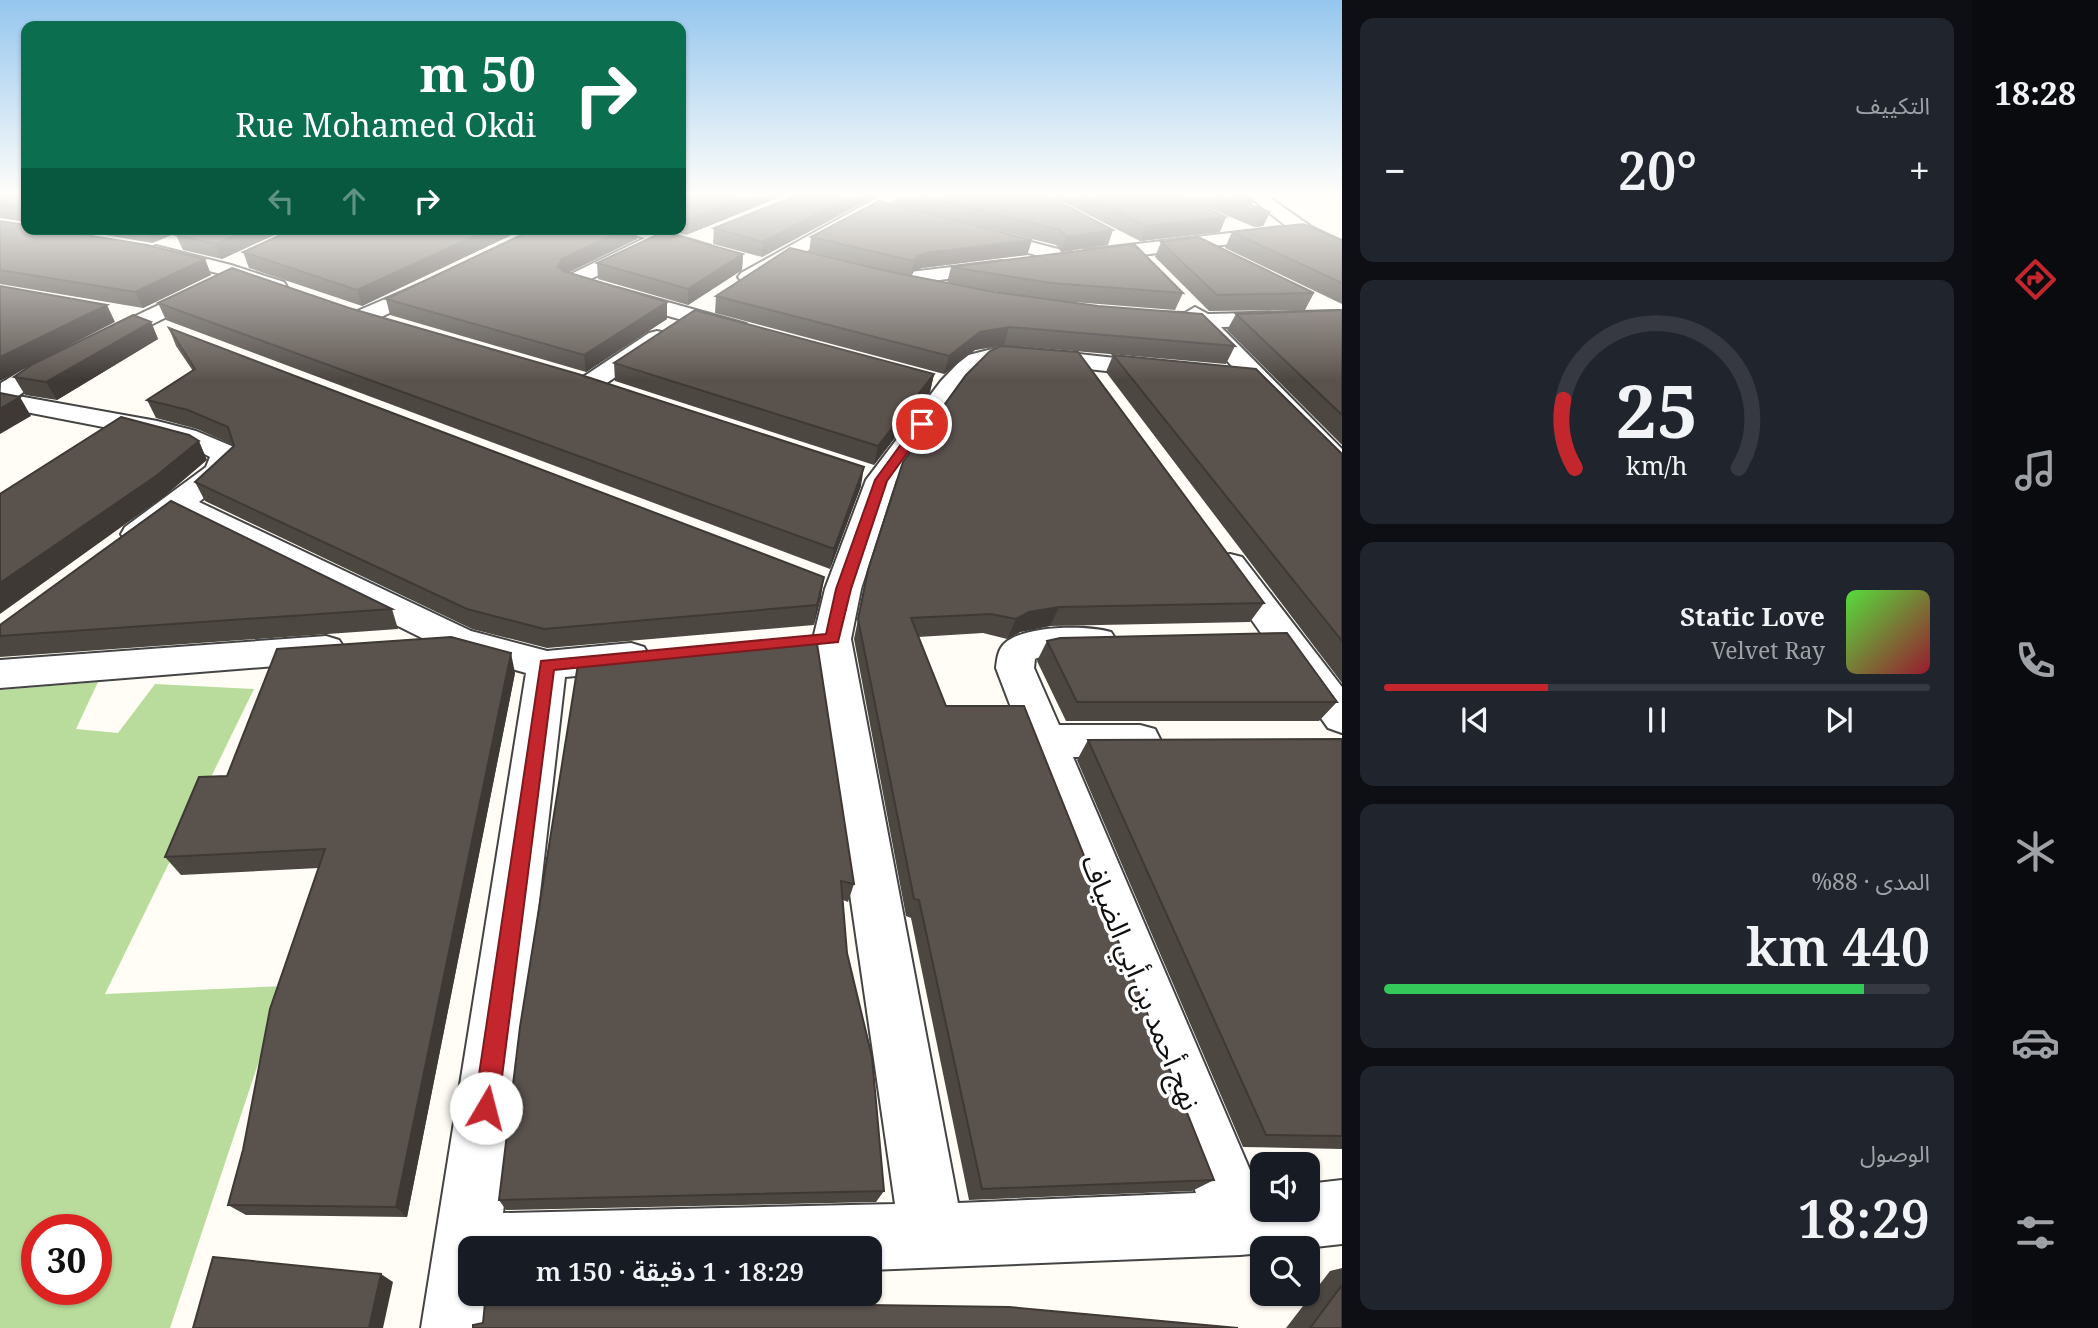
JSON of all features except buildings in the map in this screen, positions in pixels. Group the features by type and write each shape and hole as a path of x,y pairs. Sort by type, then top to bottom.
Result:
{"street":[{"path":"181,257 236,267 295,293"},
{"path":"621,257 572,281 755,333"},
{"path":"729,257 763,268"},
{"path":"732,288 780,257"},
{"path":"796,257 810,261"},
{"path":"1066,257 1070,258"},
{"path":"885,281 1078,257"},
{"path":"1141,257 1152,270"},
{"path":"1221,257 1231,262"},
{"path":"112,553 217,473 225,463 224,453 216,446 160,431 14,404 6,400 5,395 10,388 33,374 144,319 236,267"},
{"path":"397,327 352,313 452,275"},
{"path":"860,275 948,293"},
{"path":"1179,298 1342,466"},
{"path":"1304,298 1342,317"},
{"path":"590,384 711,302"},
{"path":"107,311 144,319 178,335"},
{"path":"1136,316 1202,321 1342,317"},
{"path":"932,1236 812,640 868,476 937,382 992,354 1017,354 1189,372"},
{"path":"1082,362 1105,394"},
{"path":"0,368 33,374"},
{"path":"1215,374 1255,377"},
{"path":"563,376 616,393"},
{"path":"179,504 459,641 547,665 669,654"},
{"path":"1209,536 1283,637 1333,732"},
{"path":"1241,638 1283,637"},
{"name":"نهج أحمد بن أبي الضياف","path":"1132,640 1030,645 1017,653 1015,667 1240,1223"},
{"path":"0,674 459,641"},
{"path":"468,1236 547,665"},
{"path":"1045,741 1182,740"},
{"path":"882,1237 1240,1223 1342,1212"},
{"path":"455,1328 458,1306"}],"green space":[{"path":"98,682 76,729 118,733 155,684 254,689 105,994 284,986 170,1328 0,1328 0,690"}],"route":[{"path":"486,1108 547,665 832,639 844,589 881,480 922,424"}]}
